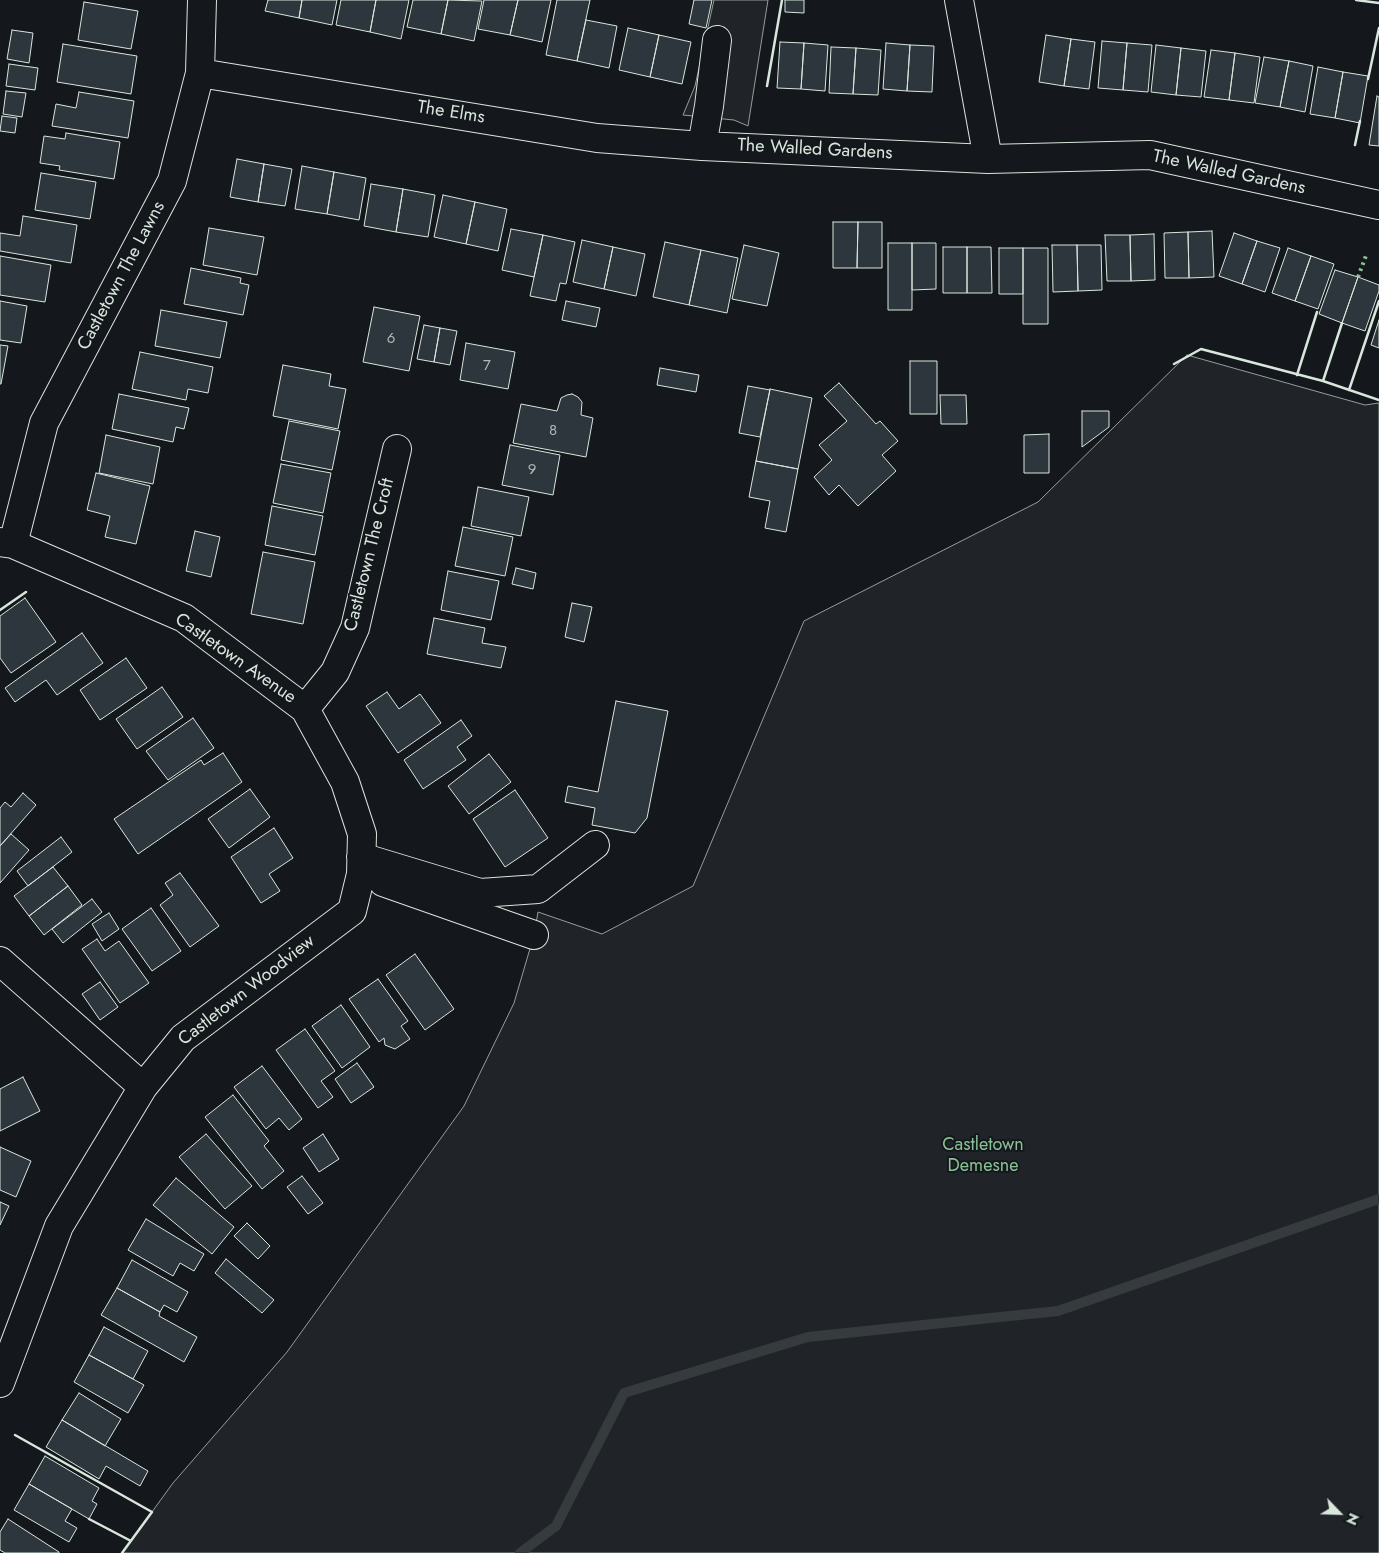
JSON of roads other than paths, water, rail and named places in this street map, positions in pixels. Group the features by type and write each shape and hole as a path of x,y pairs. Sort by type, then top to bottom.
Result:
{"street":[{"name":"Castletown The Lawns","path":"7,543 44,423 172,181 200,73 202,0"},
{"path":"959,0 988,158"},
{"path":"702,146 717,40"},
{"name":"The Elms","path":"200,73 597,138 702,146"},
{"name":"The Walled Gardens","path":"702,146 988,158 1150,155 1379,205"},
{"name":"Castletown The Croft","path":"305,709 335,672 355,628 397,449"},
{"name":"Castletown Avenue","path":"7,543 184,618 305,709 346,782 362,834 361,866"},
{"path":"361,866 480,893 538,889 595,844"},
{"path":"361,866 534,935"},
{"name":"Castletown Woodview","path":"0,1383 59,1226 143,1087 183,1038 352,911 361,866"},
{"path":"0,961 143,1087"}],"waterway":[{"path":"520,1553 556,1526 624,1393 808,1337 1058,1311 1379,1199"}],"park label":[{"name":"Castletown Demesne","path":"983,1156"}]}
